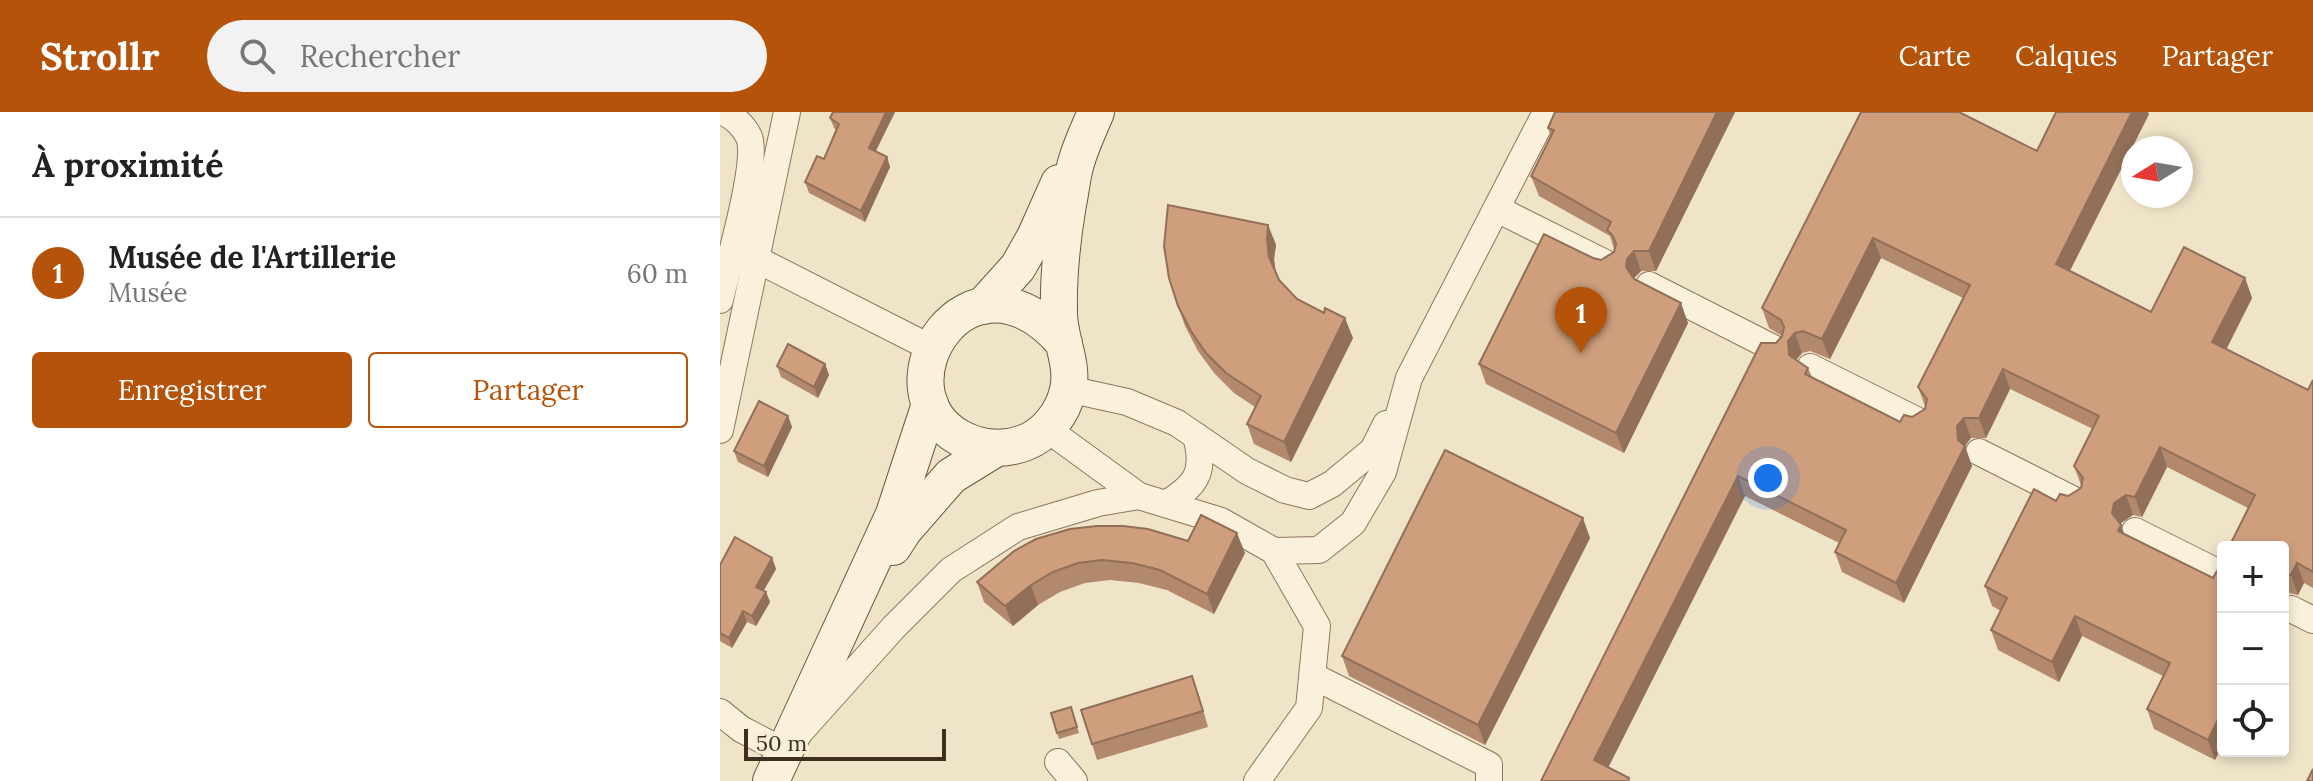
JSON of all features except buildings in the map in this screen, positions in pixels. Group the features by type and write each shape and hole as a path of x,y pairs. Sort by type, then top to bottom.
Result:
{"street":[{"path":"720,300 750,169 749,138 733,116 723,112"},
{"path":"720,430 787,112"},
{"path":"1064,343 1048,325 1029,311 1006,305 983,306 961,314 944,329 931,348 926,366 930,404 956,436 975,445 995,449 1032,441 1047,429 1061,411 1068,389 1069,366 1064,343 1058,316 1059,261 1075,163 1096,112"},
{"path":"1068,389 1127,402 1177,423 1247,471 1285,490 1309,496 1332,484 1373,450 1546,112"},
{"path":"983,306 1018,267 1057,187 1075,163"},
{"path":"1497,209 1607,264"},
{"path":"756,259 931,348"},
{"path":"1649,285 1775,349"},
{"path":"1810,367 1918,421"},
{"path":"1274,551 1319,550 1353,523 1383,472 1409,378"},
{"path":"777,766 894,514 930,404"},
{"path":"1047,429 1139,496 1221,521 1274,551 1317,626 1309,708 1257,781"},
{"path":"1166,504 1186,491 1198,475 1201,455 1196,436"},
{"path":"844,622 913,519 951,476 995,449"},
{"path":"1979,452 2074,500"},
{"path":"777,766 894,627 951,570 1018,527 1098,503 1139,496"},
{"path":"2135,531 2217,572"},
{"path":"1313,676 1489,765 1489,781"},
{"path":"720,712 777,766"}],"place":[{"name":"Musée de l'Artillerie","path":"1581,353"}]}
